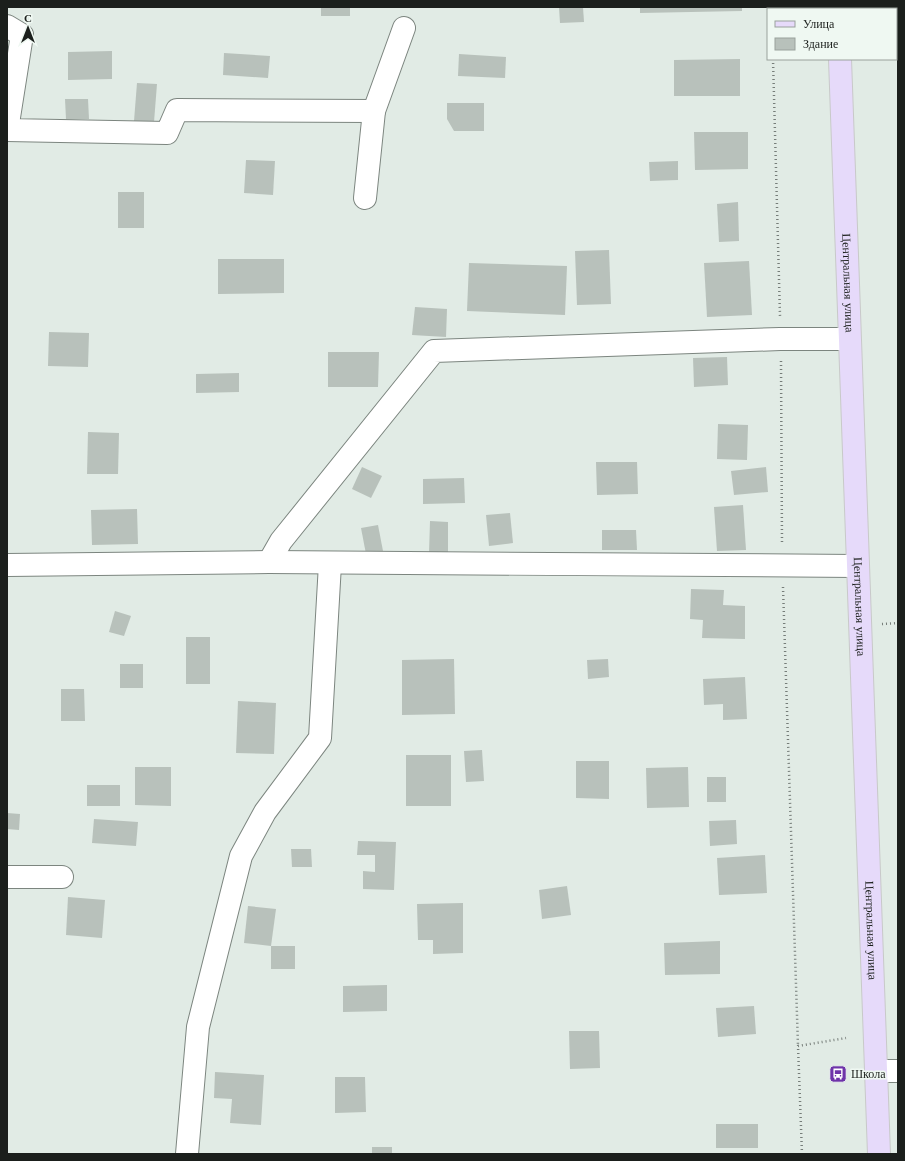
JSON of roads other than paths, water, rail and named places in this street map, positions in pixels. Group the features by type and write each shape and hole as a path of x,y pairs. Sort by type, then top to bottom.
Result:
{"main road":[{"name":"Центральная улица","path":"840,60 848,339 880,1154"}],"street":[{"path":"7,26 22,35 7,130 167,133 177,110 374,111"},
{"path":"365,198 374,111 404,28"},
{"path":"269,562 281,541 434,351 780,339 848,339"},
{"path":"7,565 269,562 330,564 857,566"},
{"path":"187,1154 198,1027 241,856 265,812 320,738 330,564"},
{"path":"7,877 62,877"},
{"path":"876,1071 898,1071"}],"place":[{"name":"Школа","path":"838,1074"}]}
